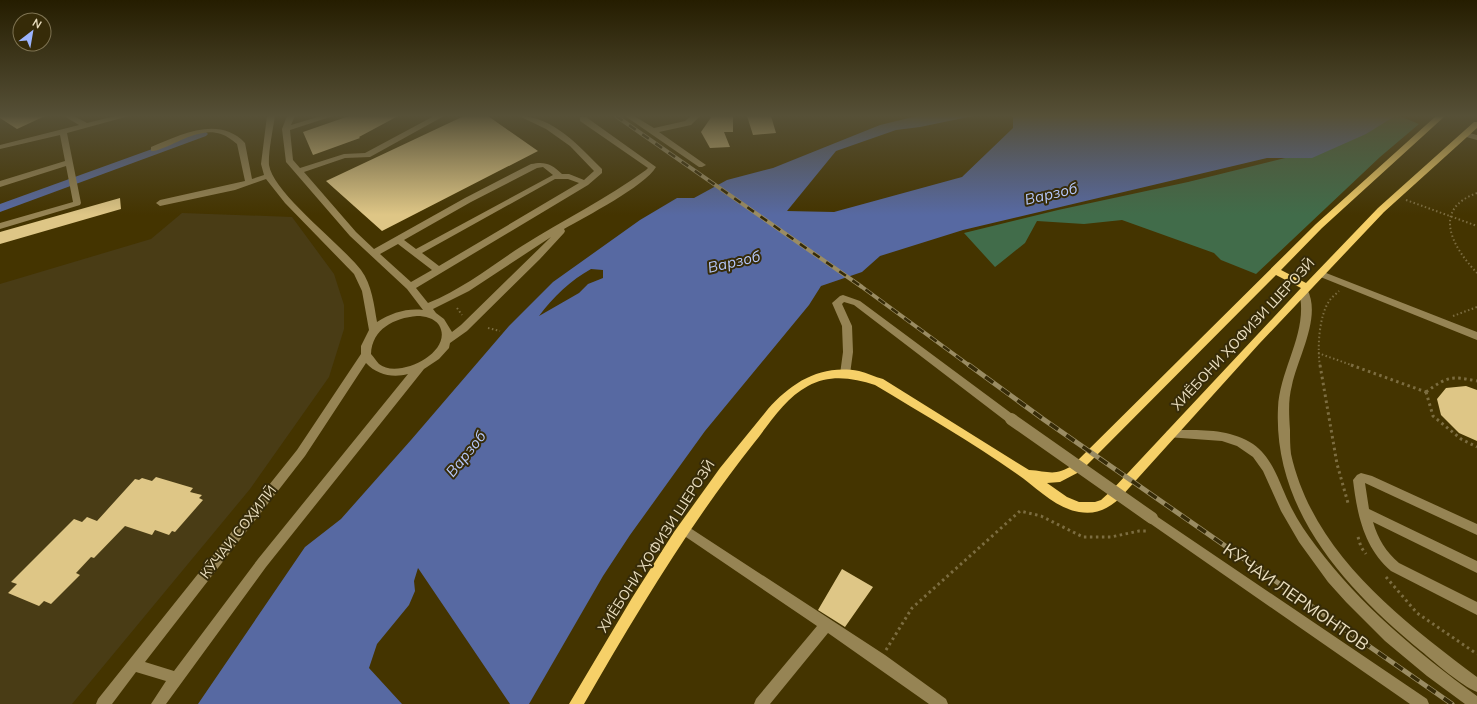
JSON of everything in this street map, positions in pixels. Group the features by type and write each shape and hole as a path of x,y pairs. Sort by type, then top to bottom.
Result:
{"main road":[{"name":"ХИЁБОНИ ҲОФИЗИ ШЕРОЗӢ","path":"1021,470 1049,479 1064,476 1077,468 1274,270 1350,197 1404,149"},
{"name":"ХИЁБОНИ ҲОФИЗИ ШЕРОЗӢ","path":"576,704 636,602 684,529 730,464 780,403 798,387 820,378 836,374 857,375 879,382 1021,470 1063,501 1079,507 1100,507 1109,501 1306,289 1396,196 1449,149"},
{"path":"1274,270 1306,289"}],"street":[{"path":"0,226 77,204 66,149"},
{"path":"242,149 249,183"},
{"path":"266,149 264,164 268,176 288,201 358,272 367,291 374,331 387,321 402,315 419,313 434,316 439,319 446,328 447,340"},
{"path":"288,149 289,160 353,234 410,287 434,316"},
{"path":"298,171 344,156 367,155 379,149"},
{"path":"410,287 585,183 599,171 578,149"},
{"path":"428,307 447,300 467,288 524,250 637,181 649,172 652,167 626,149"},
{"path":"679,149 702,165"},
{"path":"0,184 69,162"},
{"path":"374,253 474,197 534,166 542,164 547,165 559,176"},
{"path":"160,203 235,188 268,176"},
{"path":"415,252 553,177 569,176 585,183"},
{"path":"366,355 373,365 385,371 402,372 420,367 435,358 447,340 464,328 537,257 570,221"},
{"path":"399,240 439,270"},
{"path":"1321,274 1477,336"},
{"path":"1306,289 1307,317 1282,409 1287,458 1294,486 1301,503 1326,544 1371,597 1417,638 1477,685"},
{"name":"КӮЧАИ ЛЕРМОНТОВ","path":"845,374 848,352 847,326 836,303 843,298 857,303 1011,419 1422,704"},
{"name":"КӮЧАИ СОҲИЛӢ","path":"103,704 300,452 366,355 366,343 374,331"},
{"path":"158,704 262,563 420,367"},
{"path":"1171,434 1224,436 1238,440 1257,453 1270,471 1286,508 1301,535 1334,580 1359,607 1394,640 1476,704"},
{"path":"1477,530 1364,478 1359,480 1365,513 1376,545 1389,564 1477,609"},
{"path":"1365,513 1477,567"},
{"path":"684,529 880,660 941,704"},
{"path":"761,704 826,625"},
{"path":"134,665 177,678"}],"path":[{"path":"1477,193 1461,200 1449,216 1451,237 1461,256 1477,273"},
{"path":"1396,196 1477,226"},
{"path":"1445,324 1455,315 1477,307"},
{"path":"488,328 500,331"},
{"path":"1318,353 1426,392"},
{"path":"1426,392 1442,380 1451,376 1477,381"},
{"path":"1426,392 1433,416 1461,439 1477,447"},
{"path":"880,660 912,608 1020,511 1041,516 1083,537 1112,537 1139,531 1171,531"}],"shaded area":[{"path":"182,213 292,217 334,274 344,305 344,329 329,377 250,489 72,704 0,704 0,284 151,239"}],"green space":[{"path":"1317,149 1390,149 1256,274 1221,260 1214,253 1122,220 1084,224 1037,221 1025,243 995,267 964,233 1058,210 1188,182"}],"water":[{"name":"Варзоб","path":"821,149 842,149 836,151 787,211 834,212 962,177 991,149 1333,149 1312,158 1267,158 963,230 880,256 862,272 821,286 809,305 705,431 630,535 603,576 529,704 510,704 418,568 414,581 415,591 409,605 377,644 369,668 402,704 198,704 305,547 341,519 509,326 553,282 640,220 677,198 694,198 727,180 773,168","holes":["591,269 603,270 603,278 588,284 579,293 539,316 550,302 569,284"]}],"building":[{"path":"310,149 330,149 313,155"},
{"path":"394,149 535,149 538,151 382,231 326,181"},
{"path":"120,198 121,209 0,244 0,232"},
{"path":"1466,386 1477,390 1477,441 1459,433 1441,415 1437,399 1446,388"},
{"path":"156,477 193,488 190,492 202,495 199,498 203,500 175,532 172,531 169,535 155,530 152,535 125,526 94,558 91,557 76,573 80,575 51,604 44,601 39,606 8,593 17,584 11,582 74,519 82,522 87,517 97,521 135,479 139,480 142,478 152,481"},
{"path":"842,569 873,587 845,627 818,610"}],"waterway":[{"path":"0,208 161,149"}],"railway":[{"path":"663,149 862,287 970,366"},
{"path":"969,365 1043,419 1452,704"}]}
